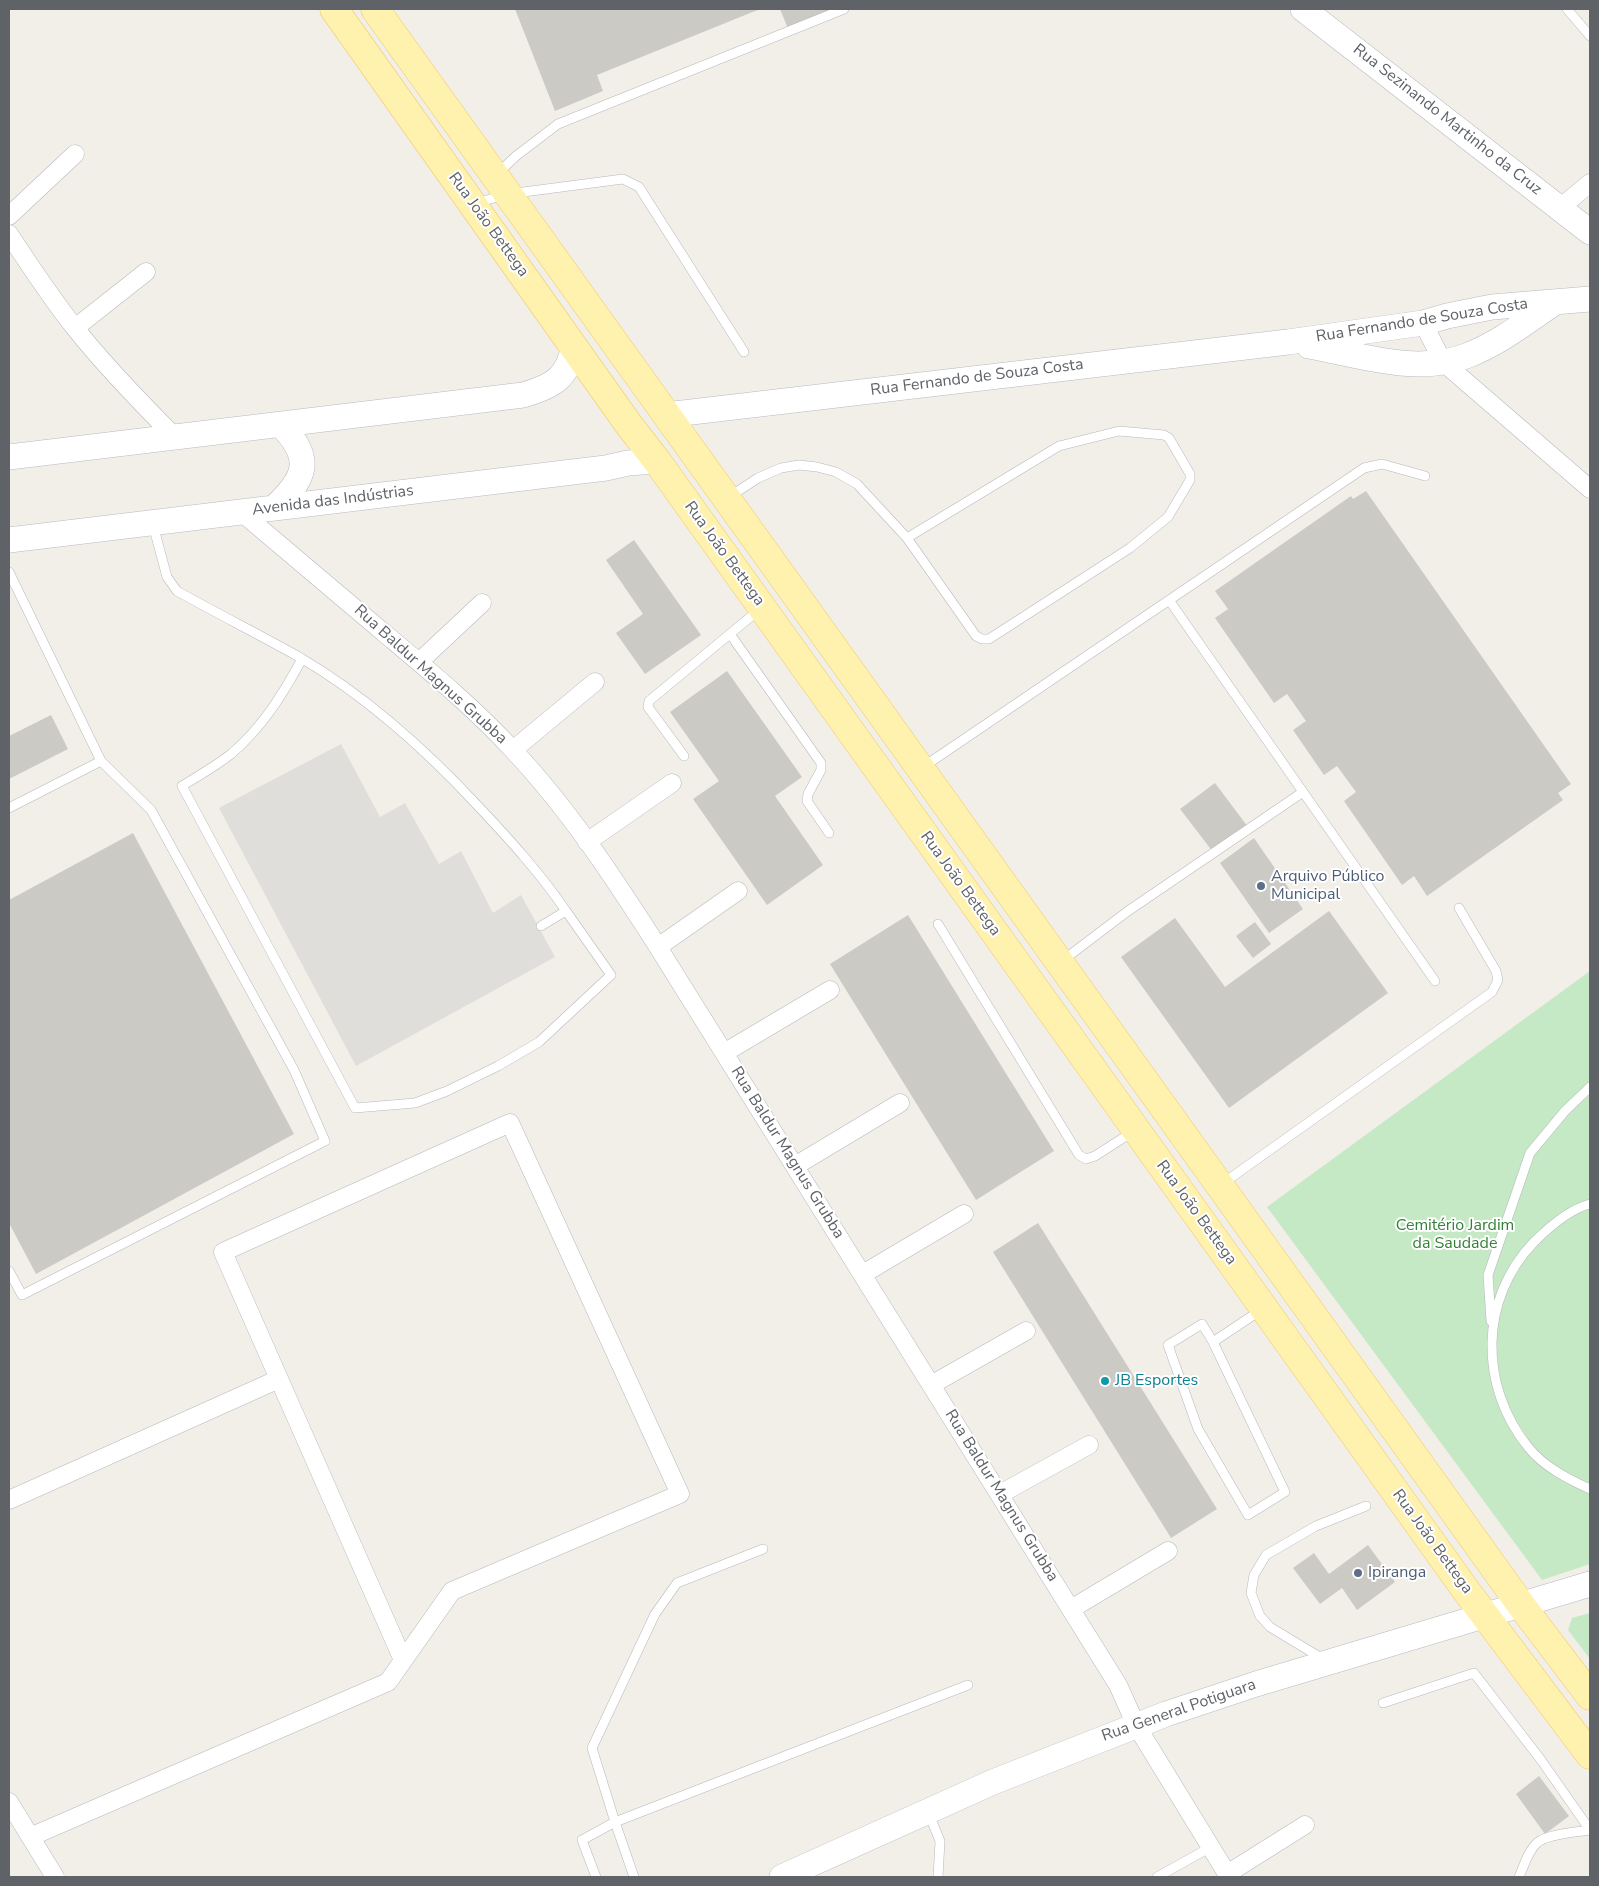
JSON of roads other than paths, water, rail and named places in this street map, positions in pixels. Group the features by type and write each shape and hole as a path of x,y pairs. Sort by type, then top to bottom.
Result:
{"main road":[{"name":"Rua João Bettega","path":"334,9 629,424 1085,1056 1136,1130 1485,1616 1590,1755"},
{"name":"Rua Sezinando Martinho da Cruz","path":"1303,9 1590,232"},
{"name":"Rua João Bettega","path":"383,13 502,185 666,415 1521,1605 1590,1696"},
{"path":"470,200 502,185"},
{"name":"Rua Fernando de Souza Costa","path":"666,415 1288,342 1423,323 1492,307 1590,299"},
{"name":"Rua Fernando de Souza Costa","path":"1288,342 1388,362 1413,364 1443,362 1465,357 1485,348 1556,302"},
{"path":"9,457 523,395 546,387 560,377 566,371 574,345"},
{"path":"274,508 292,491 299,477 302,462 300,449 293,437 281,424"},
{"name":"Avenida das Indústrias","path":"9,540 606,468 628,463 658,462"},
{"path":"698,518 727,498"},
{"path":"1061,1024 1089,1003"},
{"path":"1085,1056 1112,1036"},
{"name":"Rua General Potiguara","path":"782,1877 928,1810 1046,1760 1136,1725 1206,1700 1590,1584"}],"street":[{"path":"9,216 75,154"},
{"path":"1560,208 1590,183"},
{"path":"9,234 38,279 75,328 125,386 175,437"},
{"path":"75,328 146,272"},
{"path":"1423,323 1443,362 1590,489"},
{"name":"Rua Baldur Magnus Grubba","path":"241,512 454,692 513,750 587,842 658,947 1000,1494 1118,1685 1136,1725 1228,1876"},
{"path":"419,662 482,604"},
{"path":"513,750 595,682"},
{"path":"587,842 672,784"},
{"path":"658,947 738,891"},
{"path":"724,1053 830,990"},
{"path":"795,1166 900,1103"},
{"path":"30,1837 388,1682 452,1590 680,1494 510,1123 222,1252 403,1660"},
{"path":"863,1274 964,1214"},
{"path":"931,1385 1026,1331"},
{"path":"9,1500 279,1379"},
{"path":"1000,1494 1089,1445"},
{"path":"1071,1609 1168,1551"},
{"path":"9,1802 55,1877"},
{"path":"1228,1876 1305,1825"}],"lane":[{"path":"744,352 639,187 623,179 502,185 516,156 558,124 844,9"},
{"path":"1567,9 1590,36"},
{"path":"727,498 758,478 781,468 799,464 836,472 856,484 907,538 976,636 989,639 1130,548 1168,517 1190,480 1190,474 1169,438 1120,432 1059,446 907,538"},
{"path":"921,769 1364,468 1382,464 1425,476"},
{"path":"152,522 167,577 177,591 302,659 363,700 438,763 516,846 544,879 611,975 540,1042 476,1077 447,1091 415,1103 355,1108 182,786 231,754 256,730 281,696 302,659"},
{"path":"9,572 101,761 151,810 294,1070 325,1142 22,1295 9,1271"},
{"path":"1169,600 1435,981"},
{"path":"684,756 648,707 649,701 762,608"},
{"path":"730,634 821,763 821,770 808,794 807,801 828,833"},
{"path":"9,808 101,761"},
{"path":"1060,962 1128,911 1303,792"},
{"path":"1220,1186 1492,992 1498,980 1496,971 1459,908"},
{"path":"541,926 566,911"},
{"path":"938,924 1079,1156 1086,1159 1095,1156 1136,1130"},
{"path":"1590,1087 1566,1111 1530,1153 1488,1276 1493,1374 1506,1413 1528,1448 1560,1475 1590,1489"},
{"path":"1491,1332 1501,1292 1521,1256 1550,1226 1590,1204"},
{"path":"1213,1342 1264,1308"},
{"path":"1202,1324 1213,1342 1285,1492 1248,1515 1198,1429 1168,1345 1202,1324"},
{"path":"1329,1663 1270,1627 1260,1616 1251,1593 1254,1575 1266,1554 1316,1526 1366,1506"},
{"path":"634,1877 592,1748 656,1614 677,1583 763,1548"},
{"path":"1383,1703 1474,1673 1541,1760 1590,1830 1548,1837 1538,1842 1529,1855 1519,1877"},
{"path":"596,1877 582,1840 615,1822 968,1685"},
{"path":"928,1810 940,1841 938,1877"},
{"path":"1157,1877 1211,1847"}],"place":[{"name":"Arquivo Público Municipal","path":"1261,886"},
{"name":"JB Esportes","path":"1105,1381"},
{"name":"Ipiranga","path":"1358,1573"}],"park label":[{"name":"Cemitério Jardim da Saudade","path":"1455,1235"}]}
